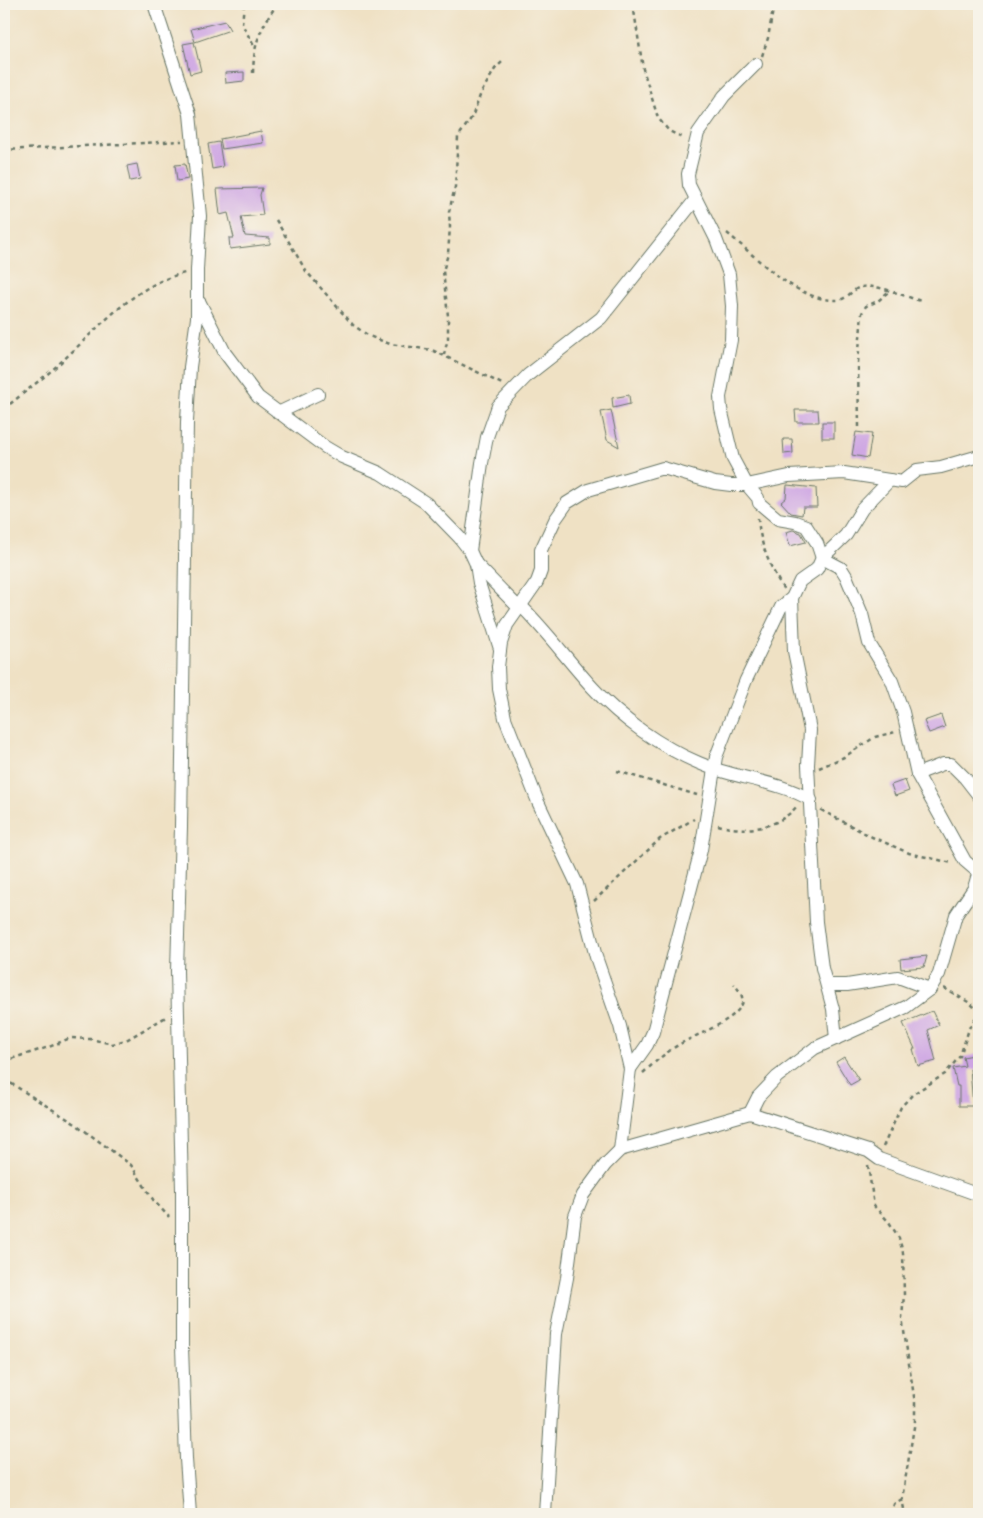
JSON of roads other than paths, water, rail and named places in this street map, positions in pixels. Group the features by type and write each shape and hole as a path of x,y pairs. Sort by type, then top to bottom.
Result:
{"street":[{"path":"154,4 190,114 200,216 197,318 190,367 184,487 185,581 176,971 183,1366 190,1514"},
{"path":"750,1113 758,1096 777,1077 815,1048 906,1007 932,986 939,974 956,915 974,888 979,872 966,863 917,774 907,730 892,681 869,642 862,614 846,576 841,568 822,558 817,543 806,526 778,519 759,503 758,498 746,485 732,459 720,397 730,340 732,306 729,274 707,220 695,200 689,185 693,148 698,133 724,96 756,64"},
{"path":"470,551 487,437 498,406 512,389 601,318 695,200"},
{"path":"197,296 225,354 258,397 342,457 380,472 426,503 470,551 476,564 479,583 500,650"},
{"path":"278,413 318,394"},
{"path":"620,1150 630,1069 620,1026 596,956 577,884 538,802 505,718 499,690 500,650 507,625 538,582 541,571 541,550 555,520 567,503 588,490 663,468 714,483 746,485 788,476 831,473 862,474 904,481 917,470 941,467 979,456"},
{"path":"630,1069 647,1045 653,1032 685,916 707,822 714,769 737,703 770,627 781,607 790,599 800,581 817,569 822,558 846,535 862,509 890,480"},
{"path":"476,564 519,606 609,703 675,751 714,769 780,786 809,800"},
{"path":"790,599 794,651 810,730 809,800 816,922 822,968 833,1009 836,1039"},
{"path":"917,774 943,764 951,764 966,778 979,796"},
{"path":"826,985 847,985 898,977 932,986"},
{"path":"545,1514 556,1334 567,1278 575,1216 583,1195 594,1179 620,1150 708,1123 750,1113 868,1151 880,1159 979,1196"}]}
